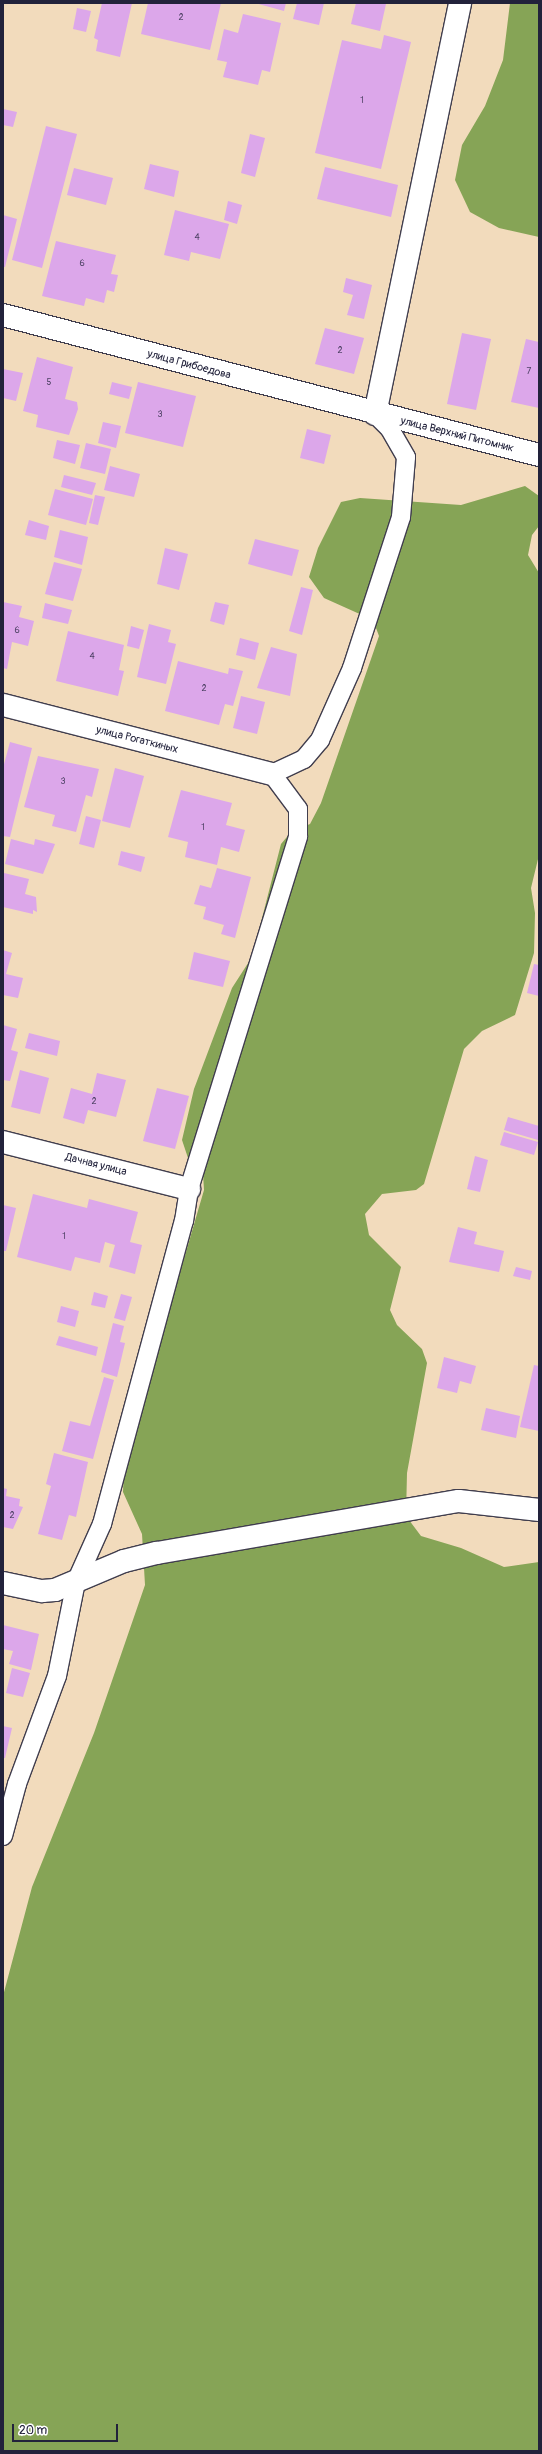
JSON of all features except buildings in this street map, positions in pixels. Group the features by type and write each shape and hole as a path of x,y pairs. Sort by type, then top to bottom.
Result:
{"street":[{"path":"375,414 460,3"},
{"name":"улица Грибоедова","path":"3,315 375,414"},
{"name":"улица Верхний Питомник","path":"375,414 539,455"},
{"name":"улица Рогаткиных","path":"3,705 272,774"},
{"name":"Дачная улица","path":"3,1142 189,1189"},
{"path":"3,1583 42,1592 76,1582 124,1560 459,1501 539,1510"}],"lane":[{"path":"3,1836 17,1784 57,1676 76,1582 102,1524 184,1221 189,1189 298,836 298,809 272,774 304,759 320,740 352,668 397,531 406,457 392,433 375,414"}],"green space":[{"path":"510,3 539,3 539,237 499,228 470,212 455,180 462,145 485,106 503,60"},
{"path":"525,486 539,496 539,526 532,535 528,555 539,573 539,855 531,888 535,913 534,953 515,1015 482,1031 464,1049 424,1184 416,1190 382,1194 365,1214 369,1235 401,1267 390,1310 397,1325 422,1349 427,1363 407,1473 406,1516 421,1536 461,1548 504,1567 539,1562 539,2451 3,2451 3,1996 32,1887 94,1733 145,1585 142,1534 123,1492 124,1465 204,1190 203,1174 189,1161 182,1140 194,1089 232,988 252,957 281,844 291,832 310,824 321,803 379,636 373,620 324,598 309,577 318,548 341,502 360,498 461,505"}]}
